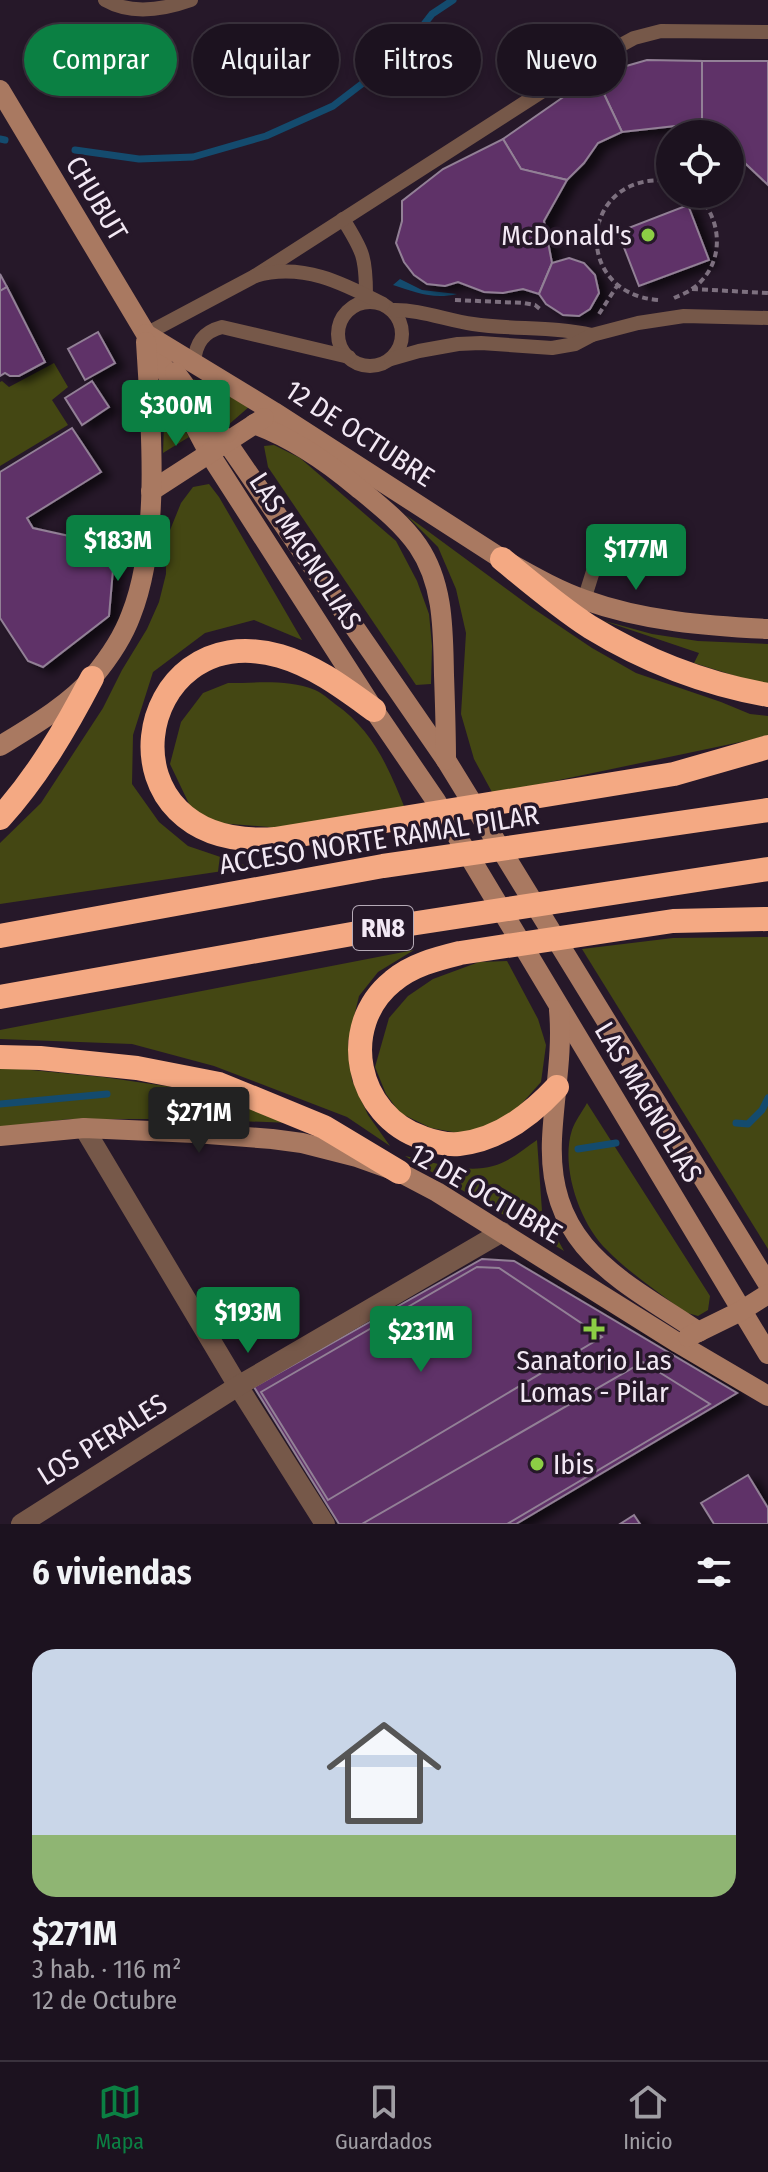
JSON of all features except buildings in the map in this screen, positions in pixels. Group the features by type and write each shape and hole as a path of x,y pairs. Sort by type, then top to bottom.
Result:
{"highway":[{"path":"502,559 554,602 621,645 685,672 768,695"},
{"path":"374,710 329,678 296,661 266,653 236,651 208,659 178,681 157,712 151,749 157,774 168,798 185,817 208,831 252,841 674,774 768,747"},
{"path":"0,818 36,774 92,678"},
{"name":"ACCESO NORTE RAMAL PILAR","path":"0,936 383,866 768,810"},
{"name":"RN8","path":"0,997 391,927 768,869"},
{"path":"557,1087 531,1113 492,1135 459,1144 434,1142 405,1131 393,1122 370,1090 359,1053 365,1022 376,999 392,981 413,967 451,955 673,921 768,919"},
{"path":"0,1057 137,1068 219,1084 324,1127 399,1172"}],"main road":[{"name":"CHUBUT","path":"0,90 146,334"},
{"name":"12 DE OCTUBRE","path":"146,334 541,581 584,600 657,619 768,629"},
{"name":"LAS MAGNOLIAS","path":"146,334 226,441 446,760 768,1284"},
{"name":"LAS MAGNOLIAS","path":"146,334 209,453 436,801 768,1354"},
{"path":"0,746 51,712 92,678 131,616 143,574 151,491 146,334"},
{"path":"151,491 274,412"},
{"path":"254,424 302,446 336,469 396,521 426,560 434,578 441,615 446,760"},
{"path":"559,1005 561,1042 552,1138 553,1177 559,1201 571,1227 595,1259 699,1332"},
{"name":"12 DE OCTUBRE","path":"0,1136 84,1128 209,1133 287,1141 347,1155 399,1172 437,1192 768,1396"},
{"path":"678,1343 768,1294"}],"street":[{"path":"84,1128 238,1386 325,1524"},
{"name":"LOS PERALES","path":"21,1524 238,1386 502,1232"}],"lane":[{"path":"105,0 135,9 155,10 191,0"},
{"path":"146,334 255,276 577,69 634,38 661,31 768,32"},
{"path":"343,219 361,248 366,268 366,295"},
{"path":"255,276 282,272 306,273 352,287 388,307 401,325 402,333 399,347 391,359"},
{"path":"591,328 575,344 552,348 458,344 419,351 369,366 349,357 338,334 342,317 355,306 372,302 475,324 573,330 684,316 768,318"},
{"path":"194,362 201,337 212,329 222,327 349,357"},
{"path":"584,600 600,549"}],"path":[{"path":"656,179 633,183 616,195 603,210 597,230 597,251 604,270 617,286 635,296 656,300 675,298 692,289 706,275 715,258 718,239 715,219 709,208"},
{"path":"591,328 617,286"},
{"path":"692,289 768,293"},
{"path":"452,300 535,305 545,313"}],"green space":[{"path":"54,363 68,387 52,400 68,425 0,466 0,382 9,387"},
{"path":"193,379 213,386 250,406 227,426"},
{"path":"165,398 189,437 163,453"},
{"path":"274,445 300,458 396,541 417,581 429,614 431,684 416,685 268,467 264,446"},
{"path":"209,484 302,640 254,620 205,633 153,672 133,735 132,784 159,822 188,846 250,867 0,904 0,843 41,803 103,708 159,602 166,574 166,540 181,503 193,487"},
{"path":"406,515 592,648 636,673 750,714 768,716 768,735 493,794 474,759 461,714 466,633 456,589 438,547"},
{"path":"601,620 652,634 698,641 768,644 768,686 694,663 699,653"},
{"path":"228,683 294,684 325,696 349,715 370,739 406,811 306,830 218,823 191,808 170,764 181,722 203,693"},
{"path":"768,937 768,1249 582,949 673,938"},
{"path":"414,950 378,972 359,996 348,1042 352,1080 368,1115 390,1146 347,1117 214,1066 132,1044 0,1039 0,1030"},
{"path":"507,961 538,1019 546,1045 541,1082 517,1109 488,1128 458,1133 431,1128 400,1113 386,1094 375,1067 389,1018 408,996 433,979 479,962"},
{"path":"0,1067 193,1090 292,1123 70,1119 0,1127"},
{"path":"587,1103 710,1296 708,1310 698,1316 684,1312 625,1267 597,1239 588,1225 575,1194 569,1161 572,1130"},
{"path":"537,1140 542,1211 564,1251 405,1156 449,1166 482,1168 505,1162"}],"water":[{"path":"400,279 422,290 457,294 432,296 393,285"}],"waterway":[{"path":"75,150 139,159 193,157 266,136 333,106 401,54 432,14 453,0"},
{"path":"0,139 5,140"},
{"path":"0,1104 107,1094"},
{"path":"736,1123 748,1124 762,1110 768,1098"},
{"path":"578,1149 616,1143"}],"place":[{"name":"McDonald's","path":"648,235"},
{"name":"Sanatorio Las Lomas - Pilar","path":"594,1329"},
{"name":"Ibis","path":"537,1464"}]}
